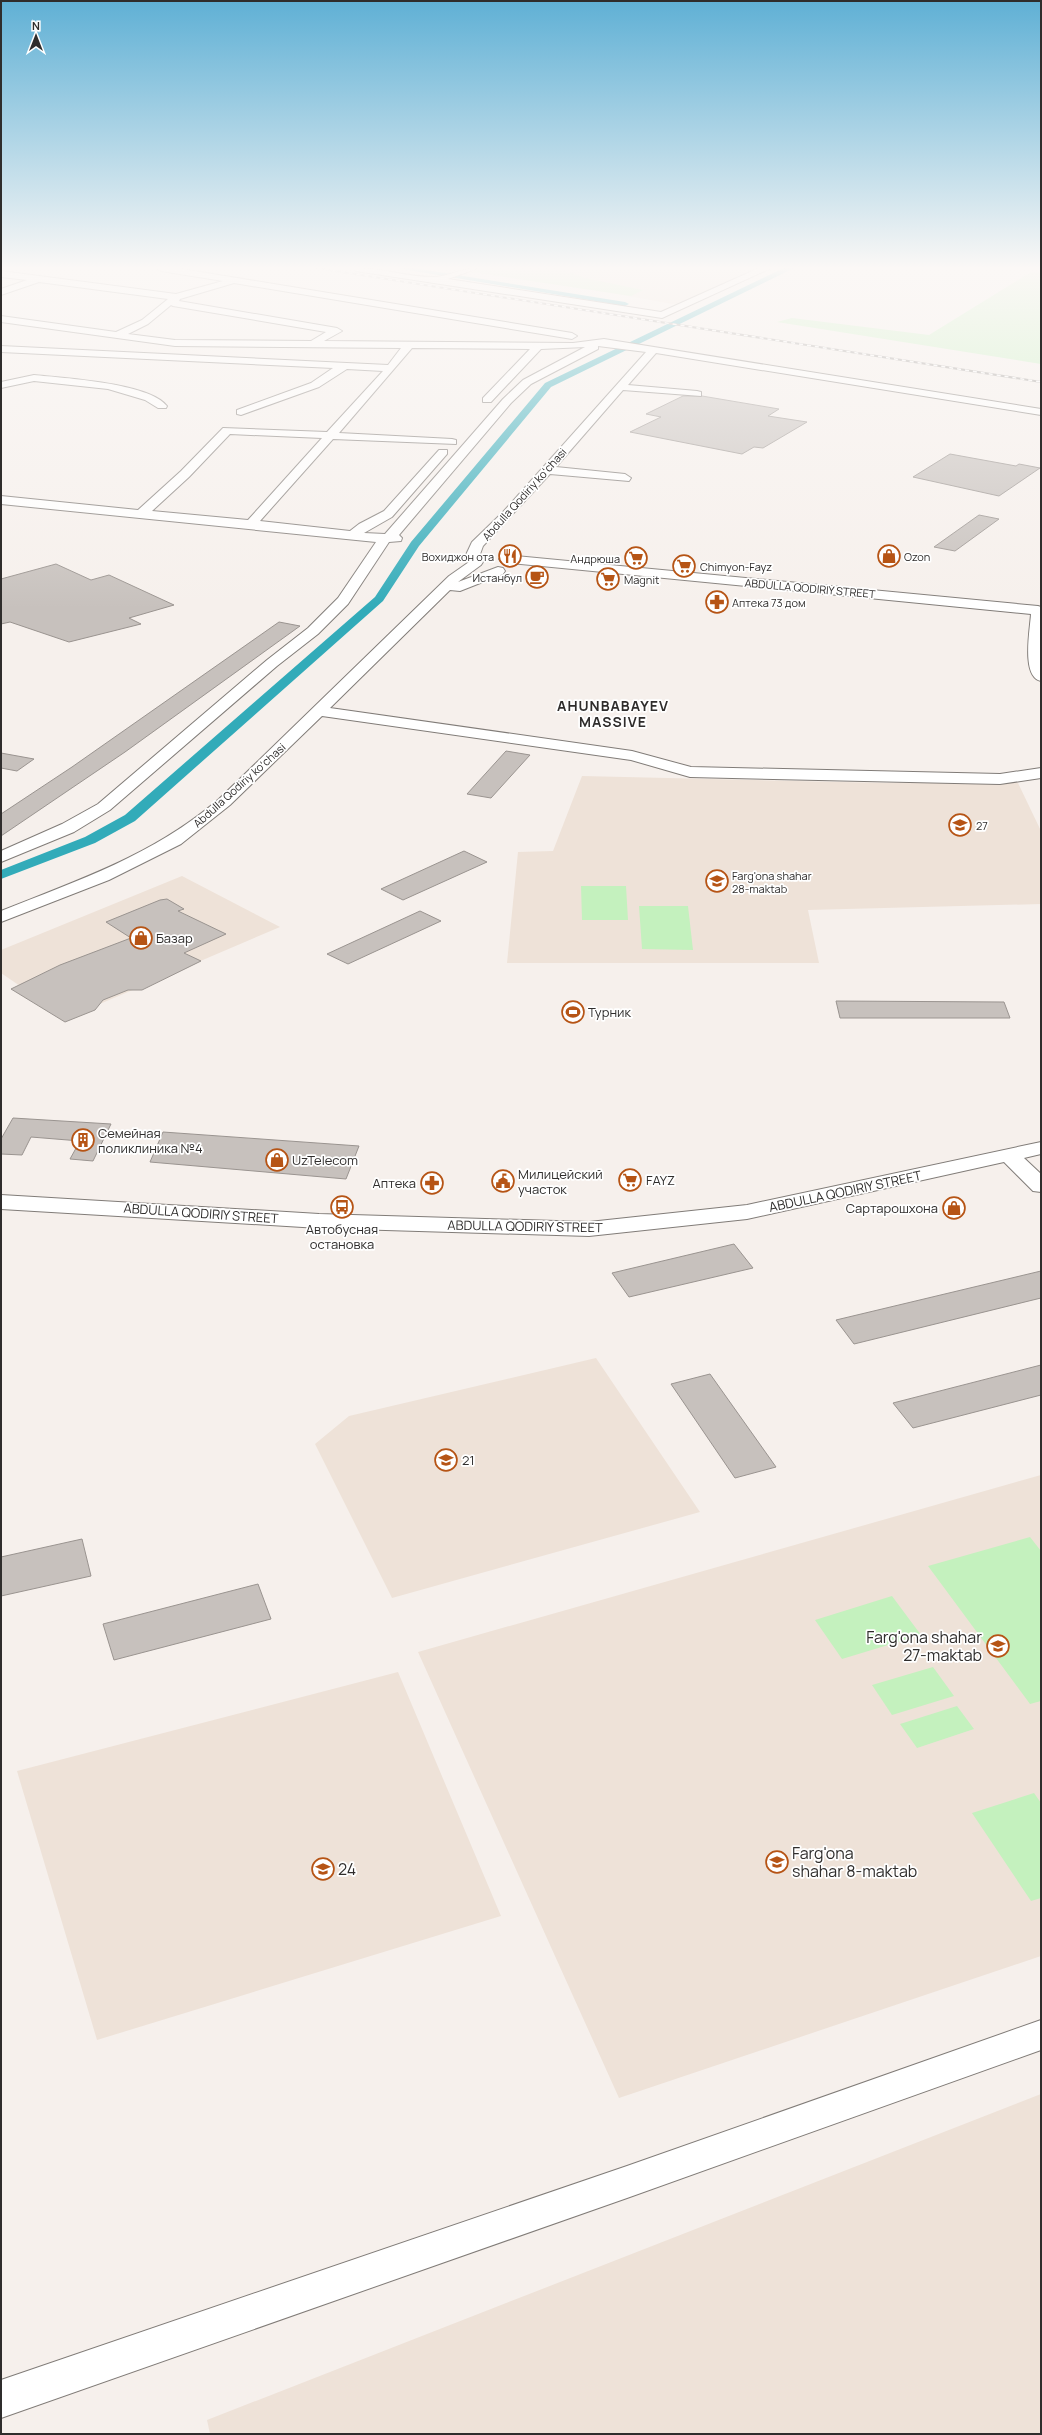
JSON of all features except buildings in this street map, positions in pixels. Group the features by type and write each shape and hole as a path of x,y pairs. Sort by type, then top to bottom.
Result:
{"street":[{"path":"1,385 17,382"},
{"path":"68,382 109,386 149,398 162,406 148,412"},
{"path":"241,412 315,385 320,382"},
{"path":"251,524 379,382"},
{"path":"479,410 505,382"},
{"path":"1,857 68,828 104,807 272,663 312,631 343,601 390,539 506,401 528,382"},
{"name":"Abdulla Qodiriy koʻchasi","path":"498,571 480,570 490,559 547,470 625,382"},
{"path":"851,382 1041,412"},
{"path":"620,387 680,394 697,394"},
{"path":"142,513 185,474 227,430 452,442"},
{"path":"354,535 363,527 388,514 461,431"},
{"path":"547,470 625,478"},
{"path":"1,500 390,539"},
{"name":"Abdulla Qodiriy koʻchasi","path":"490,559 498,571"},
{"name":"Abdulla Qodiriy koʻchasi","path":"1,917 163,848 193,828 230,796 319,711 438,596 460,572 490,559 580,566"},
{"name":"ABDULLA QODIRIY STREET","path":"580,566 1040,611"},
{"name":"Abdulla Qodiriy koʻchasi","path":"438,596 468,582 498,571"},
{"path":"1040,611 1035,655 1041,677"},
{"path":"319,711 564,745 632,756 690,772 1000,778 1041,774"},
{"name":"ABDULLA QODIRIY STREET","path":"1,1202 319,1221 589,1229 740,1213 1041,1148"},
{"path":"1008,1155 1041,1186"},
{"path":"1,2399 627,2182 1041,2035"}],"shaded area":[{"name":"Farg'ona shahar 28-maktab","path":"582,776 887,783 1018,783 1041,831 1041,904 808,910 819,963 507,963 518,852 553,851"},
{"name":"Базар","path":"182,876 280,927 67,1018 1,973 1,950"},
{"path":"596,1358 700,1512 392,1598 315,1444 349,1416"},
{"name":"Farg'ona shahar 8-maktab","path":"1041,1475 1041,1956 619,2098 418,1652"},
{"path":"398,1672 501,1916 97,2040 17,1771"},
{"path":"1041,2094 1041,2434 210,2434 207,2420"}],"green space":[{"path":"581,886 626,886 628,920 582,920"},
{"path":"639,906 688,906 693,950 642,949"},
{"path":"1030,1537 1041,1551 1041,1701 1030,1704 928,1566"},
{"path":"892,1596 921,1635 842,1659 815,1620"},
{"path":"933,1667 954,1696 892,1715 872,1685"},
{"path":"957,1706 974,1729 917,1748 900,1724"},
{"path":"1034,1793 1041,1803 1041,1898 1031,1901 972,1813"}],"waterway":[{"path":"1,875 90,840 130,818 379,599 415,544 548,385 555,382"}],"place":[{"name":"Вохиджон ота","path":"510,556"},
{"name":"Ozon","path":"889,556"},
{"name":"Андрюша","path":"636,558"},
{"name":"Chimyon-Fayz","path":"684,566"},
{"name":"Истанбул","path":"537,577"},
{"name":"Magnit","path":"608,579"},
{"name":"Аптека 73 дом","path":"717,602"},
{"name":"27","path":"960,825"},
{"name":"Farg'ona shahar 28-maktab","path":"717,881"},
{"name":"Базар","path":"141,938"},
{"name":"Турник","path":"573,1012"},
{"name":"Семейная поликлиника №4","path":"83,1140"},
{"name":"UzTelecom","path":"277,1160"},
{"name":"FAYZ","path":"630,1180"},
{"name":"Милицейский участок","path":"503,1181"},
{"name":"Аптека","path":"432,1183"},
{"name":"Автобусная остановка","path":"342,1207"},
{"name":"Сартарошхона","path":"954,1208"},
{"name":"21","path":"446,1460"},
{"name":"Farg'ona shahar 27-maktab","path":"998,1646"},
{"name":"Farg'ona shahar 8-maktab","path":"777,1862"},
{"name":"24","path":"323,1869"}],"district":[{"name":"AHUNBABAYEV MASSIVE","path":"613,714"}]}
